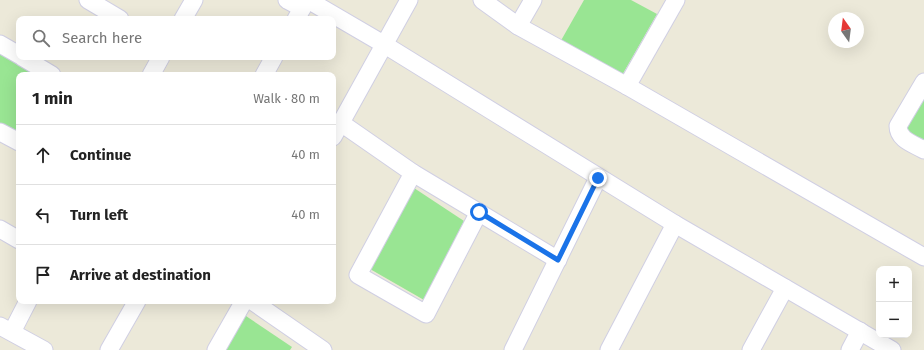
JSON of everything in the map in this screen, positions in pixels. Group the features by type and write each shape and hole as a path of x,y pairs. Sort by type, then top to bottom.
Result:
{"street":[{"path":"88,0 115,16"},
{"path":"185,16 194,0"},
{"path":"287,0 322,16"},
{"path":"409,0 337,130 413,172 558,260"},
{"path":"482,0 518,26 627,86 924,257"},
{"path":"518,26 533,0"},
{"path":"627,86 676,0"},
{"path":"336,22 385,45 598,178 892,350"},
{"path":"0,44 16,53"},
{"path":"27,60 47,72"},
{"path":"153,72 159,60"},
{"path":"266,72 272,60"},
{"path":"924,82 898,126 900,136 924,150"},
{"path":"0,132 16,140"},
{"path":"413,172 358,275 426,314 479,212"},
{"path":"513,350 598,178"},
{"path":"609,350 675,224"},
{"path":"0,229 16,238"},
{"path":"752,350 785,288"},
{"path":"26,304 6,329 44,350"},
{"path":"109,350 135,304"},
{"path":"216,350 242,304"},
{"path":"256,304 306,346 323,350"},
{"path":"850,350 860,331"}],"green space":[{"path":"584,0 631,0 657,14 621,77 559,44"},
{"path":"0,52 34,72 16,72 16,132 0,124"},
{"path":"924,91 924,143 902,131"},
{"path":"414,188 464,221 424,300 370,269"},
{"path":"246,316 292,347 290,350 222,350 240,317"}],"route":[{"path":"479,212 558,260 598,178"}]}
